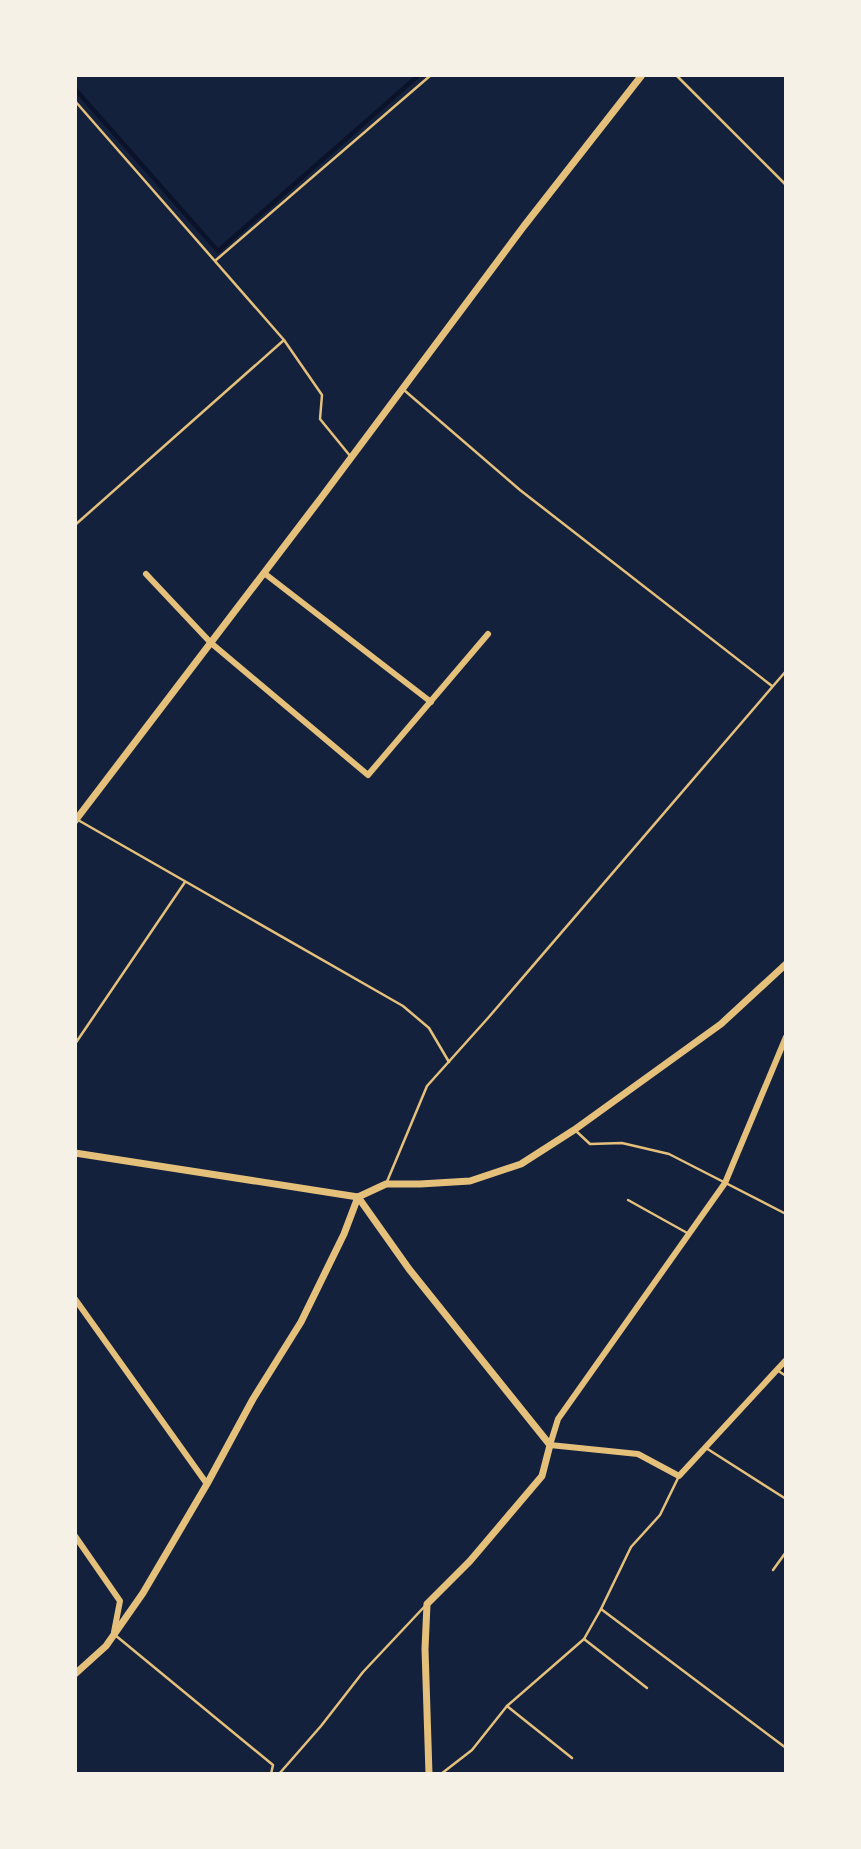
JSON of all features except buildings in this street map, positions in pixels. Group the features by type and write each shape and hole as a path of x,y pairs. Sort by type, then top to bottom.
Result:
{"street":[{"path":"76,819 524,226 642,75"},
{"path":"264,573 431,702"},
{"path":"146,574 211,643 368,775 488,634"},
{"path":"75,1153 358,1197 386,1184 470,1181 522,1164 575,1130 721,1024 786,964"},
{"path":"429,1774 425,1649 427,1604 470,1561 541,1476 558,1419 725,1183 786,1037"},
{"path":"358,1197 409,1269 550,1445 638,1454 678,1476 786,1360"},
{"path":"75,1674 106,1646 143,1593 253,1399 301,1322 344,1234 358,1197"},
{"path":"75,1299 207,1484"},
{"path":"75,1536 120,1601 114,1634"}],"lane":[{"path":"215,260 431,75"},
{"path":"676,75 786,185"},
{"path":"75,101 284,340 322,395 320,419 351,457"},
{"path":"75,525 284,340"},
{"path":"402,389 520,490 772,686"},
{"path":"386,1184 427,1086 786,671"},
{"path":"76,819 403,1006 429,1028 449,1062"},
{"path":"75,1044 186,882"},
{"path":"575,1130 590,1144 621,1143 669,1154 786,1214"},
{"path":"628,1200 689,1234"},
{"path":"777,1370 786,1376"},
{"path":"705,1448 786,1499"},
{"path":"441,1774 472,1750 507,1706 584,1639 631,1547 660,1515 678,1476"},
{"path":"773,1570 786,1552"},
{"path":"279,1774 363,1672 427,1604"},
{"path":"601,1609 786,1748"},
{"path":"114,1634 273,1765 271,1774"},
{"path":"584,1639 647,1688"},
{"path":"507,1706 572,1758"}],"waterway":[{"path":"75,89 218,251 419,75"}]}
